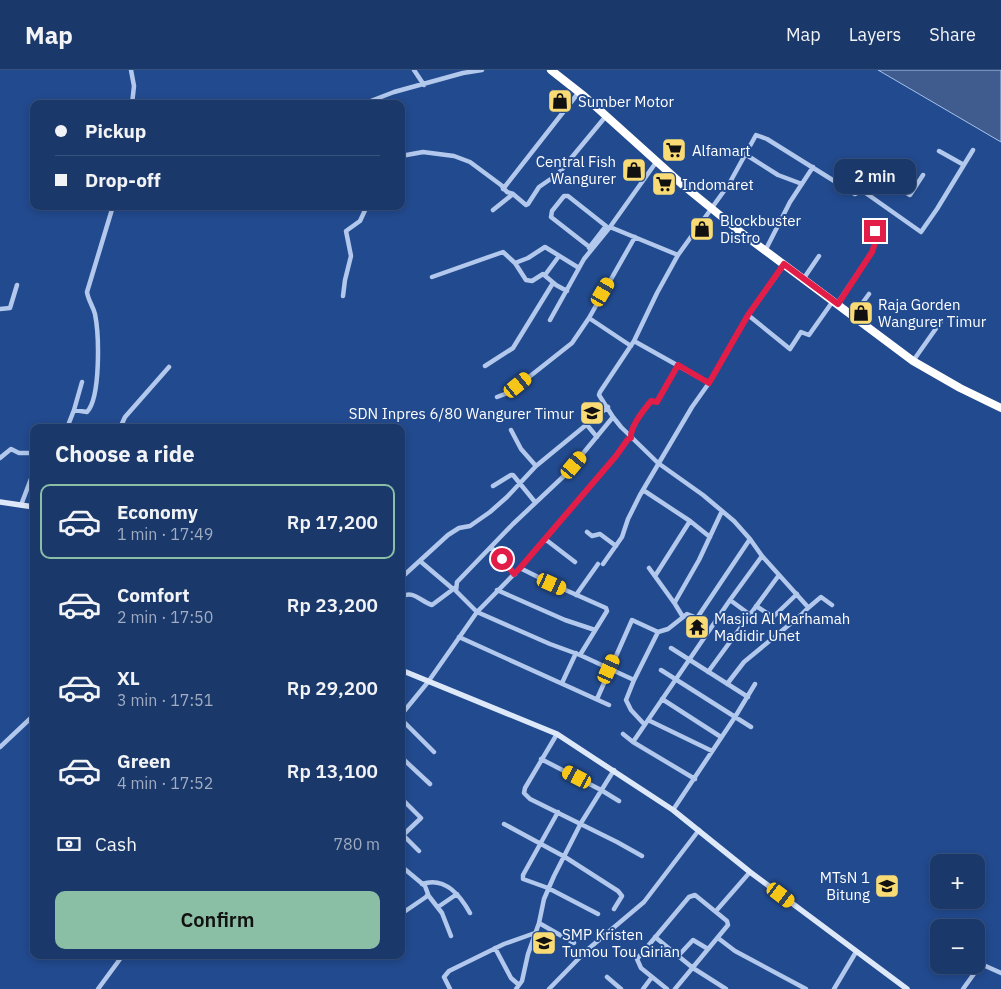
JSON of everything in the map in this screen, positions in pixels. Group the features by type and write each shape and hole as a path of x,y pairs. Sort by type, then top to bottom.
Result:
{"highway":[{"path":"551,70 579,92 712,209 765,251 804,278 913,361 960,388 1001,408"}],"street":[{"path":"131,70 134,86 132,100"},
{"path":"414,70 424,85"},
{"path":"372,100 463,73 482,70"},
{"path":"503,189 579,92"},
{"path":"405,155 423,152 454,156 470,162 526,205 539,187 558,174 606,116"},
{"path":"808,608 734,521 703,495 658,464 631,438 613,417 599,393 633,344 650,307 678,255 729,184 754,137 759,135 854,194 857,194 872,170 910,195 923,175"},
{"path":"860,189 921,232 973,150"},
{"path":"939,151 964,165"},
{"path":"745,154 778,175 802,184"},
{"path":"591,248 610,227 657,161"},
{"path":"765,251 779,221 813,167"},
{"path":"493,210 513,194"},
{"path":"550,320 579,268 606,226 568,196 564,196 552,211 551,218 591,248"},
{"path":"74,410 84,412 88,410 94,393 98,359 98,332 95,312 87,292 112,210"},
{"path":"343,296 351,256 346,231 360,221 365,210"},
{"path":"610,227 678,255"},
{"path":"748,315 790,348 802,332 809,335 872,252 875,243 872,236 877,227"},
{"path":"497,397 510,392 572,343 589,318 635,238"},
{"path":"515,263 528,258 545,247 579,268"},
{"path":"432,277 503,252 515,263 527,281 532,281 542,274 545,275 559,256"},
{"path":"804,278 819,256"},
{"path":"576,595 622,537 628,518 692,406 709,383 748,315 784,264"},
{"path":"545,275 553,283 567,291"},
{"path":"485,366 513,348 553,283"},
{"path":"0,309 10,308 17,285"},
{"path":"853,316 869,294"},
{"path":"589,318 633,344 678,365 709,383"},
{"path":"913,361 942,320"},
{"path":"405,709 428,682 477,612 520,568 616,456 628,439 631,438 637,419 651,401 657,402 678,365"},
{"path":"122,424 130,411 169,366"},
{"path":"69,424 82,382"},
{"path":"405,574 456,529 476,523 507,497 536,466 608,407"},
{"path":"405,595 414,595 432,605 454,588 467,570 566,474 613,417"},
{"path":"587,425 597,437"},
{"path":"512,430 521,449 536,466"},
{"path":"0,458 11,449 20,453 30,453"},
{"path":"493,486 512,474 535,502"},
{"path":"21,505 30,481"},
{"path":"643,490 710,537"},
{"path":"0,502 30,506"},
{"path":"675,604 722,512"},
{"path":"655,576 690,522"},
{"path":"587,532 592,536 600,534 616,546"},
{"path":"545,539 575,562"},
{"path":"597,699 632,620 658,632 668,629 687,614 694,618 699,616 750,539"},
{"path":"491,547 514,574"},
{"path":"633,742 762,556"},
{"path":"420,561 454,588 477,612 544,642 578,654 634,680"},
{"path":"520,568 606,608 595,630 578,654 562,683"},
{"path":"648,568 683,617"},
{"path":"708,672 779,575"},
{"path":"497,590 565,620 595,630"},
{"path":"756,606 773,617 797,594"},
{"path":"727,684 744,662 821,597 832,605"},
{"path":"730,600 749,614"},
{"path":"658,632 626,700 631,710 646,722 712,751"},
{"path":"459,637 609,705"},
{"path":"672,648 748,697"},
{"path":"662,670 751,726"},
{"path":"405,672 557,734 614,770 673,810 750,872 907,989"},
{"path":"673,810 695,779 755,684"},
{"path":"662,699 721,737"},
{"path":"0,747 30,719"},
{"path":"405,722 434,752"},
{"path":"557,734 523,791 530,799 581,823 642,856"},
{"path":"623,734 695,779"},
{"path":"541,760 619,801"},
{"path":"405,761 430,784"},
{"path":"495,948 518,987 536,933 548,888 581,823 614,770"},
{"path":"405,802 421,818 405,832"},
{"path":"558,812 522,876 525,880 548,888 598,914"},
{"path":"504,824 565,857 618,891 622,896 614,909"},
{"path":"548,989 587,950 644,902 699,830"},
{"path":"405,838 419,851"},
{"path":"405,869 428,890 428,895 446,920 451,936"},
{"path":"716,911 750,872"},
{"path":"422,884 431,881 445,885 457,894 470,913"},
{"path":"438,907 457,894"},
{"path":"405,911 428,895"},
{"path":"667,989 641,968 637,959 691,896 696,896 728,923 718,938 675,989"},
{"path":"539,923 574,943"},
{"path":"450,989 445,980 445,974 495,948 536,933"},
{"path":"655,937 693,968 726,989"},
{"path":"718,938 735,952 806,989"},
{"path":"678,956 693,940 708,949"},
{"path":"834,989 856,952"},
{"path":"98,989 120,959"},
{"path":"963,989 981,964 1001,973"},
{"path":"608,977 621,989"},
{"path":"643,989 652,977"}],"water":[{"path":"878,70 1001,70 1001,142"}],"place":[{"name":"Sumber Motor","path":"560,101"},
{"name":"Alfamart","path":"674,150"},
{"name":"Central Fish Wangurer","path":"634,170"},
{"name":"Indomaret","path":"664,184"},
{"name":"Blockbuster Distro","path":"702,229"},
{"name":"Raja Gorden Wangurer Timur","path":"861,313"},
{"name":"SDN Inpres 6/80 Wangurer Timur","path":"592,413"},
{"name":"Masjid Al Marhamah Madidir Unet","path":"697,627"},
{"name":"MTsN 1 Bitung","path":"887,886"},
{"name":"SMP Kristen Tumou Tou Girian","path":"544,943"}],"route":[{"path":"502,559 514,574 520,568 580,499 628,439 631,438 637,419 651,401 657,402 678,365 709,383 748,315 784,264 838,304 872,252 875,243 872,236 875,231"}]}
